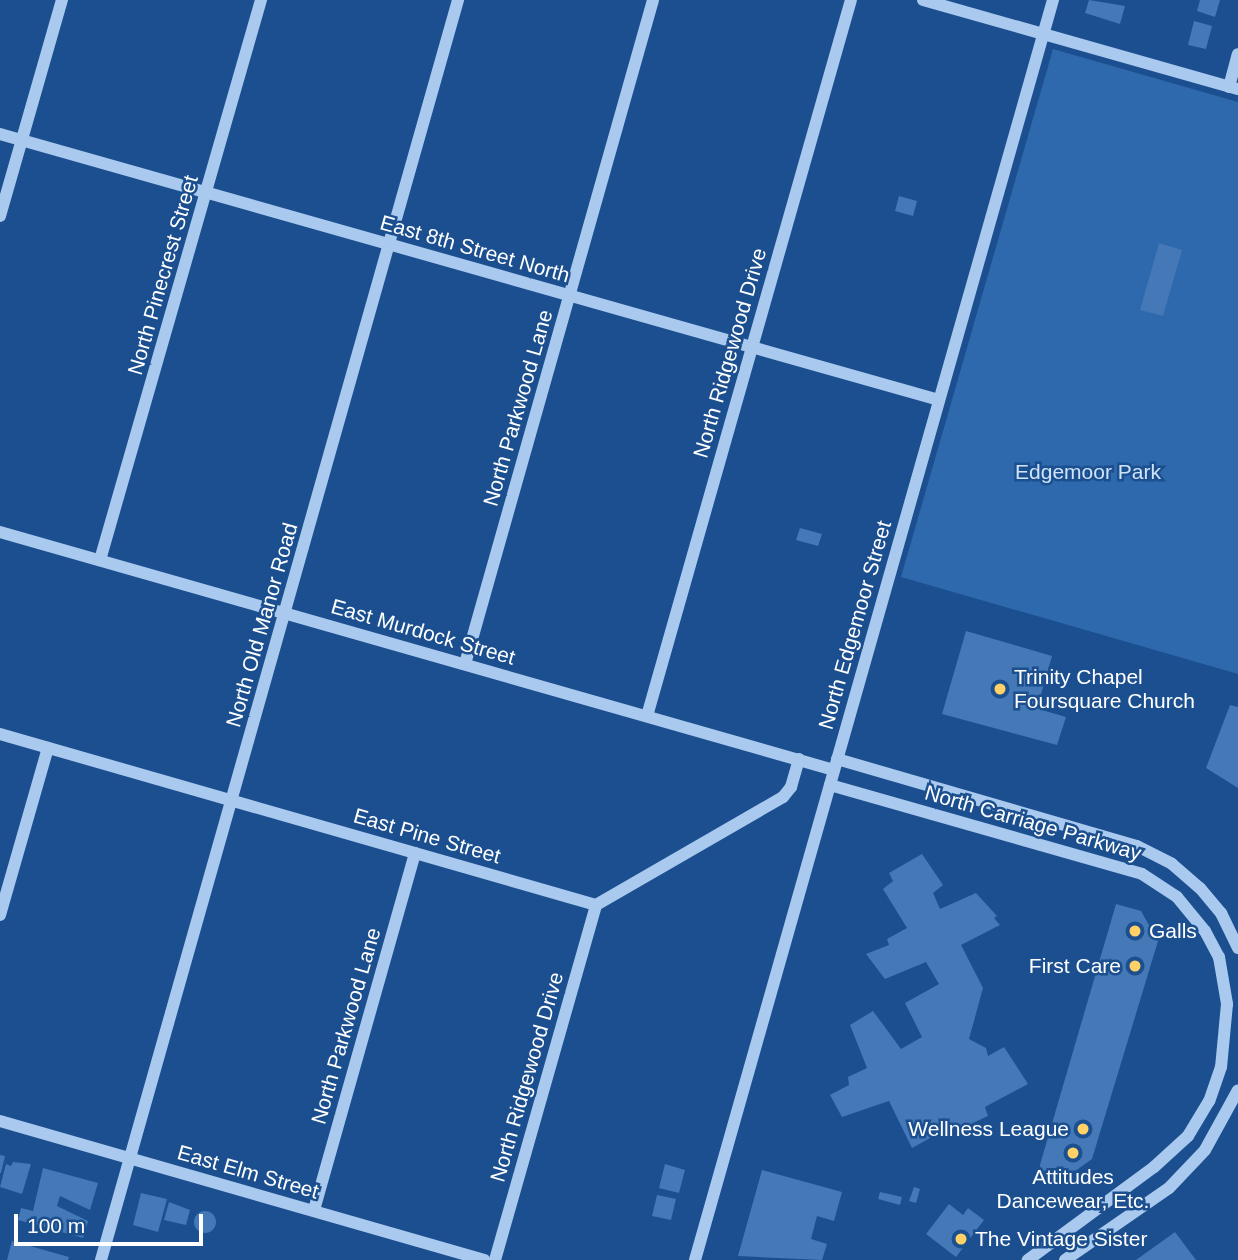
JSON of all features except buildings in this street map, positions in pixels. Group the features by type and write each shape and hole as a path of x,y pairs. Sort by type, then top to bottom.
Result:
{"street":[{"path":"0,216 62,0"},
{"name":"North Pinecrest Street","path":"100,561 261,0"},
{"name":"North Old Manor Road","path":"101,1260 458,0"},
{"name":"North Parkwood Lane","path":"465,664 653,0"},
{"name":"North Ridgewood Drive","path":"647,716 850,0"},
{"path":"923,0 1233,88 1238,54"},
{"name":"North Edgemoor Street","path":"695,1260 1053,0"},
{"name":"East 8th Street North","path":"0,134 939,400"},
{"name":"East Murdock Street","path":"0,532 799,759 836,764"},
{"name":"East Pine Street","path":"0,734 596,905"},
{"path":"0,915 48,748"},
{"path":"596,905 783,797 791,788 799,759"},
{"name":"North Carriage Parkway","path":"836,764 1136,846 1172,864 1200,888 1221,913 1238,948"},
{"name":"North Carriage Parkway","path":"830,785 1142,874 1177,897 1205,931 1219,957 1227,1004 1221,1067 1209,1101 1188,1136 1154,1167 1028,1260"},
{"name":"North Parkwood Lane","path":"314,1210 415,853"},
{"name":"North Ridgewood Drive","path":"495,1260 596,905"},
{"path":"1065,1260 1169,1188 1205,1150 1238,1090"},
{"name":"East Elm Street","path":"0,1121 484,1260"}],"green space":[{"name":"Edgemoor Park","path":"1053,49 1238,102 1238,674 901,577"}],"place":[{"name":"Trinity Chapel Foursquare Church","path":"1000,689"},
{"name":"Galls","path":"1135,931"},
{"name":"First Care","path":"1135,966"},
{"name":"Wellness League","path":"1083,1129"},
{"name":"Attitudes Dancewear, Etc.","path":"1073,1153"},
{"name":"The Vintage Sister","path":"961,1239"}]}
